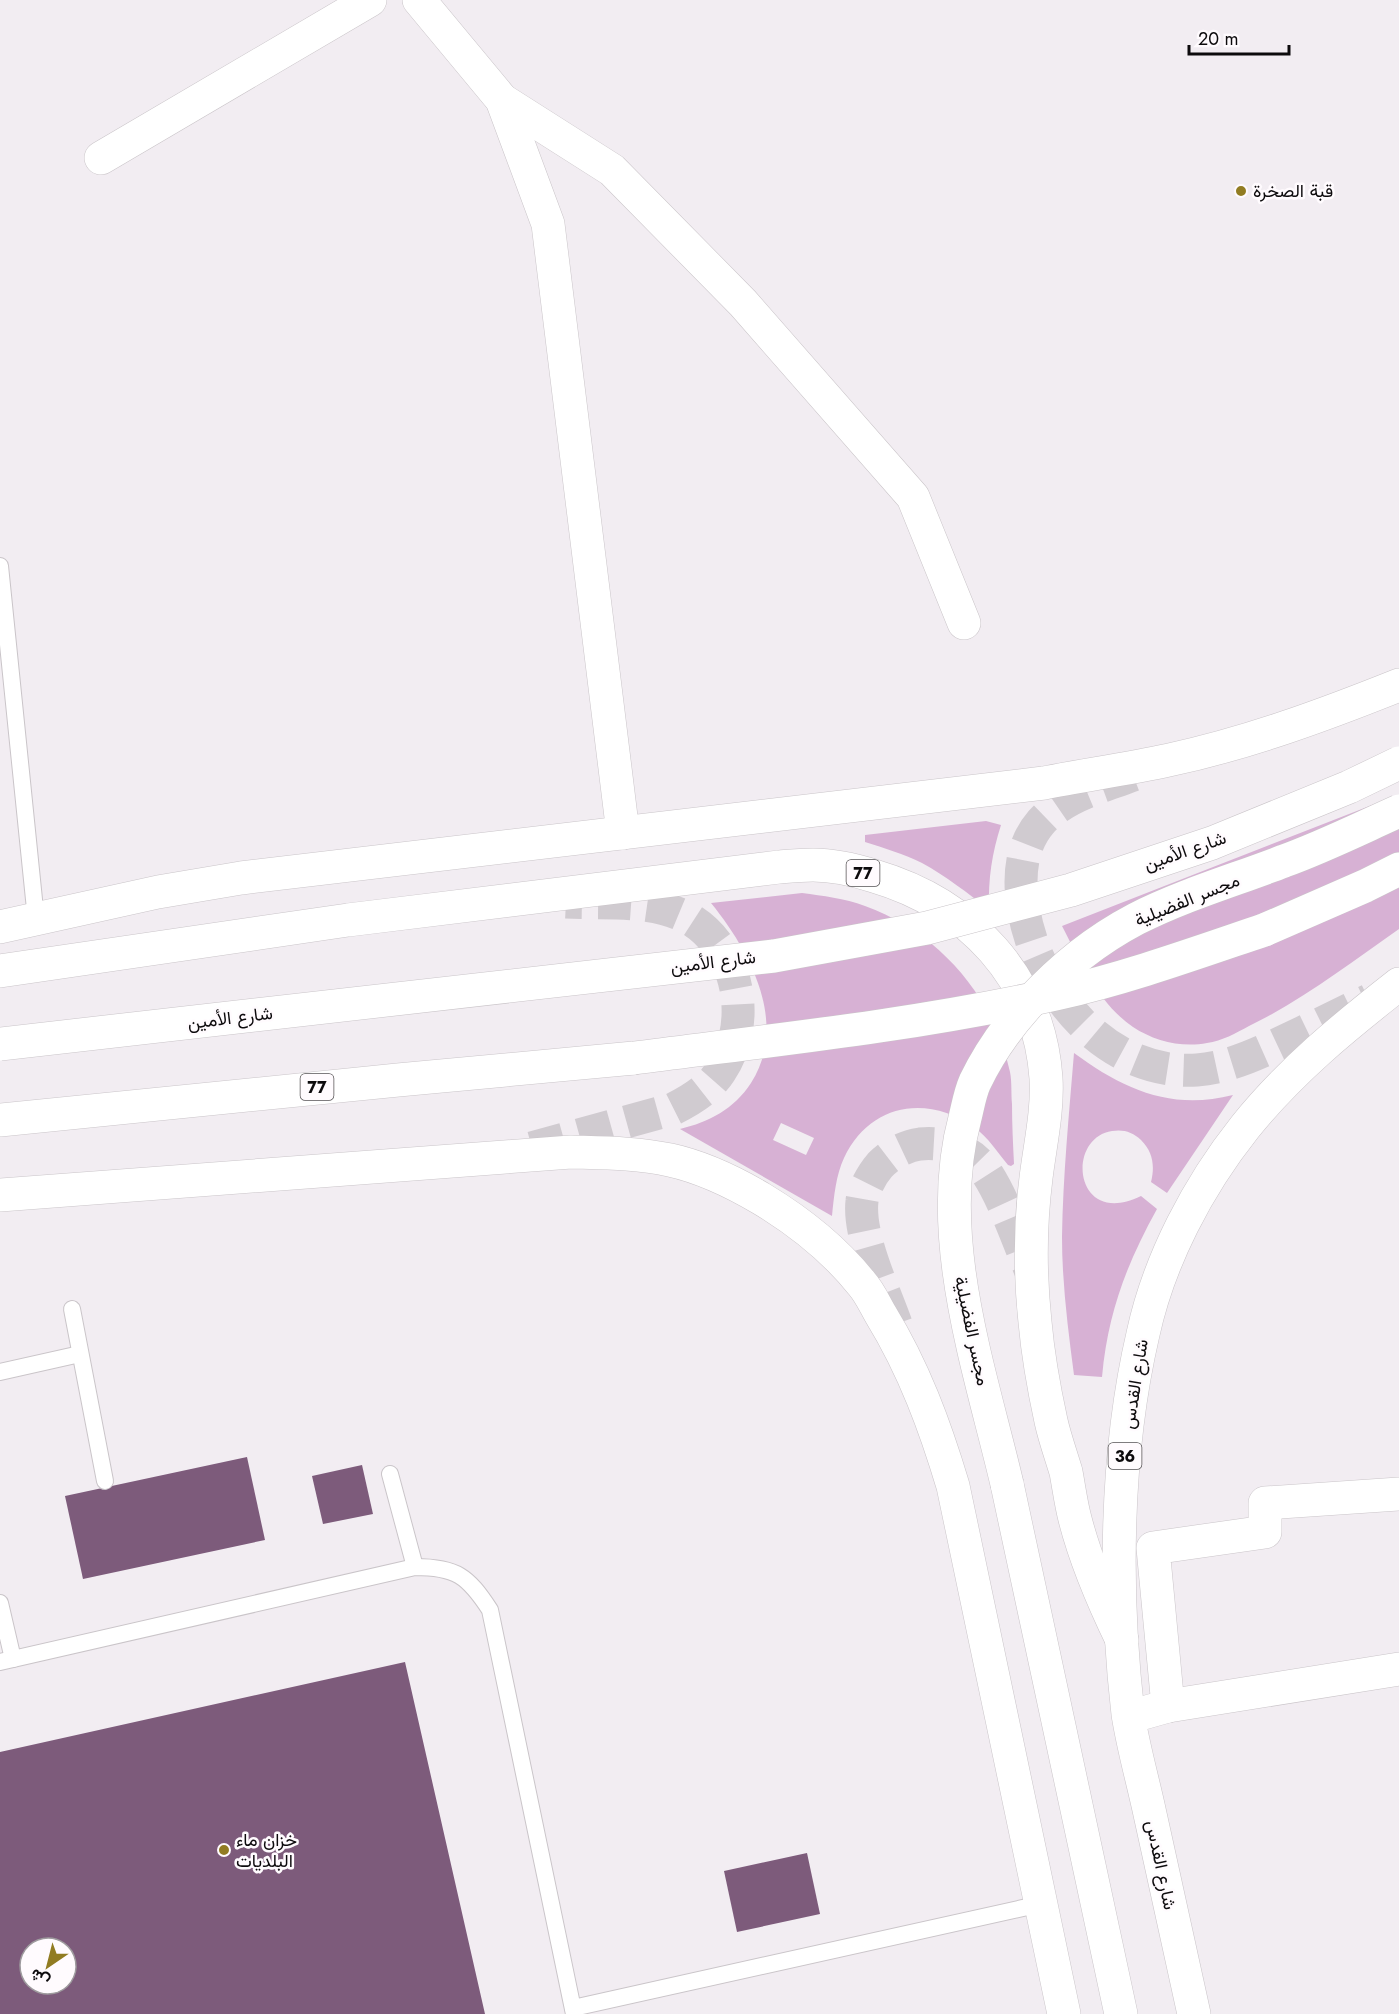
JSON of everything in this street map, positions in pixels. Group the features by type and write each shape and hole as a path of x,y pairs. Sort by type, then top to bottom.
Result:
{"main road":[{"path":"101,158 370,0"},
{"path":"419,0 502,100 612,170 758,320 913,497 964,623"},
{"path":"502,100 548,224 623,833"},
{"path":"0,927 158,892 241,878 1044,783 1171,760 1256,737 1339,709 1399,685"},
{"name":"شارع الأمين","path":"0,1044 774,956 927,928 1071,890 1212,843 1349,787 1399,763"},
{"name":"مجسر الفضيلية","path":"1121,2014 1007,1484 962,1293 955,1223 955,1174 962,1129 974,1084 994,1048 1018,1015 1076,958 1110,934 1164,906 1287,860 1399,811"},
{"name":"77","path":"0,971 348,920 779,867 815,865 853,870 887,880 943,906 968,924 989,944 1008,968 1024,994 1043,1050 1046,1106 1035,1181 1032,1274 1041,1372 1066,1473 1074,1518 1087,1561 1122,1640"},
{"name":"77","path":"0,1120 374,1082 634,1059 847,1032 954,1015 1058,994 1162,964 1264,930 1399,869"},
{"name":"شارع القدس","path":"1194,2014 1129,1717 1122,1640 1119,1562 1122,1485 1130,1409 1143,1334 1172,1249 1214,1170 1277,1089 1313,1053 1399,984"},
{"path":"0,1195 571,1152 611,1153 672,1161 709,1173 749,1191 812,1234 864,1285 893,1334 938,1435 953,1486 1064,2014"},
{"path":"1168,1706 1153,1548 1265,1532 1265,1503 1399,1494"},
{"path":"1129,1717 1168,1706 1399,1669"}],"lane":[{"path":"0,566 36,918"},
{"path":"72,1309 105,1481"},
{"path":"0,1372 80,1354"},
{"path":"390,1474 415,1567"},
{"path":"0,1603 7,1660 415,1567 437,1567 456,1573 476,1587 490,1610 573,2011 1041,1904"}],"shaded area":[{"path":"1385,800 1399,824 1399,929 1307,993 1269,1016 1223,1039 1198,1044 1178,1044 1159,1040 1133,1027 1100,994 1062,926"},
{"path":"986,821 1001,825 991,866 989,909 922,863 865,842 865,835"},
{"path":"802,893 841,899 865,906 892,918 916,932 939,950 959,970 976,993 991,1017 1002,1044 1011,1080 1014,1164 1008,1165 989,1140 957,1117 920,1108 884,1115 869,1125 855,1140 844,1158 839,1171 832,1216 680,1129 711,1118 737,1100 751,1083 762,1060 766,1036 765,1012 760,988 751,965 739,943 711,903","holes":["781,1123 814,1138 806,1155 773,1140"]},
{"path":"1074,1053 1111,1077 1149,1094 1189,1100 1233,1095 1167,1193 1151,1182 1153,1165 1150,1154 1135,1135 1124,1131 1112,1131 1097,1137 1087,1149 1083,1163 1084,1178 1090,1192 1102,1201 1119,1203 1141,1196 1157,1209 1136,1250 1120,1290 1109,1332 1102,1377 1074,1375 1064,1289 1063,1214"}],"building":[{"path":"247,1457 265,1540 83,1579 65,1496"},
{"path":"362,1465 373,1514 323,1524 312,1476"},
{"name":"خزان ماء البلديات","path":"405,1662 485,2014 0,2014 0,1752"},
{"path":"807,1853 820,1914 737,1932 724,1871"}],"tunnel":[{"path":"1133,775 1084,793 1050,813 1035,831 1023,859 1021,889 1029,931 1040,963 1057,992 1078,1019 1103,1041 1131,1058 1163,1068 1197,1070 1223,1066 1248,1058 1369,1000"},
{"path":"532,1148 673,1109 686,1102 699,1094 716,1078 730,1052 736,1031 738,1008 729,964 718,945 703,928 684,916 656,907 626,903 566,902"},
{"path":"896,1324 868,1246 864,1230 862,1201 864,1192 880,1165 894,1154 909,1147 920,1144 944,1145 959,1149 979,1163 1002,1200 1032,1274"}],"place":[{"name":"قبة الصخرة","path":"1241,191"},
{"name":"خزان ماء البلديات","path":"224,1850"}]}
